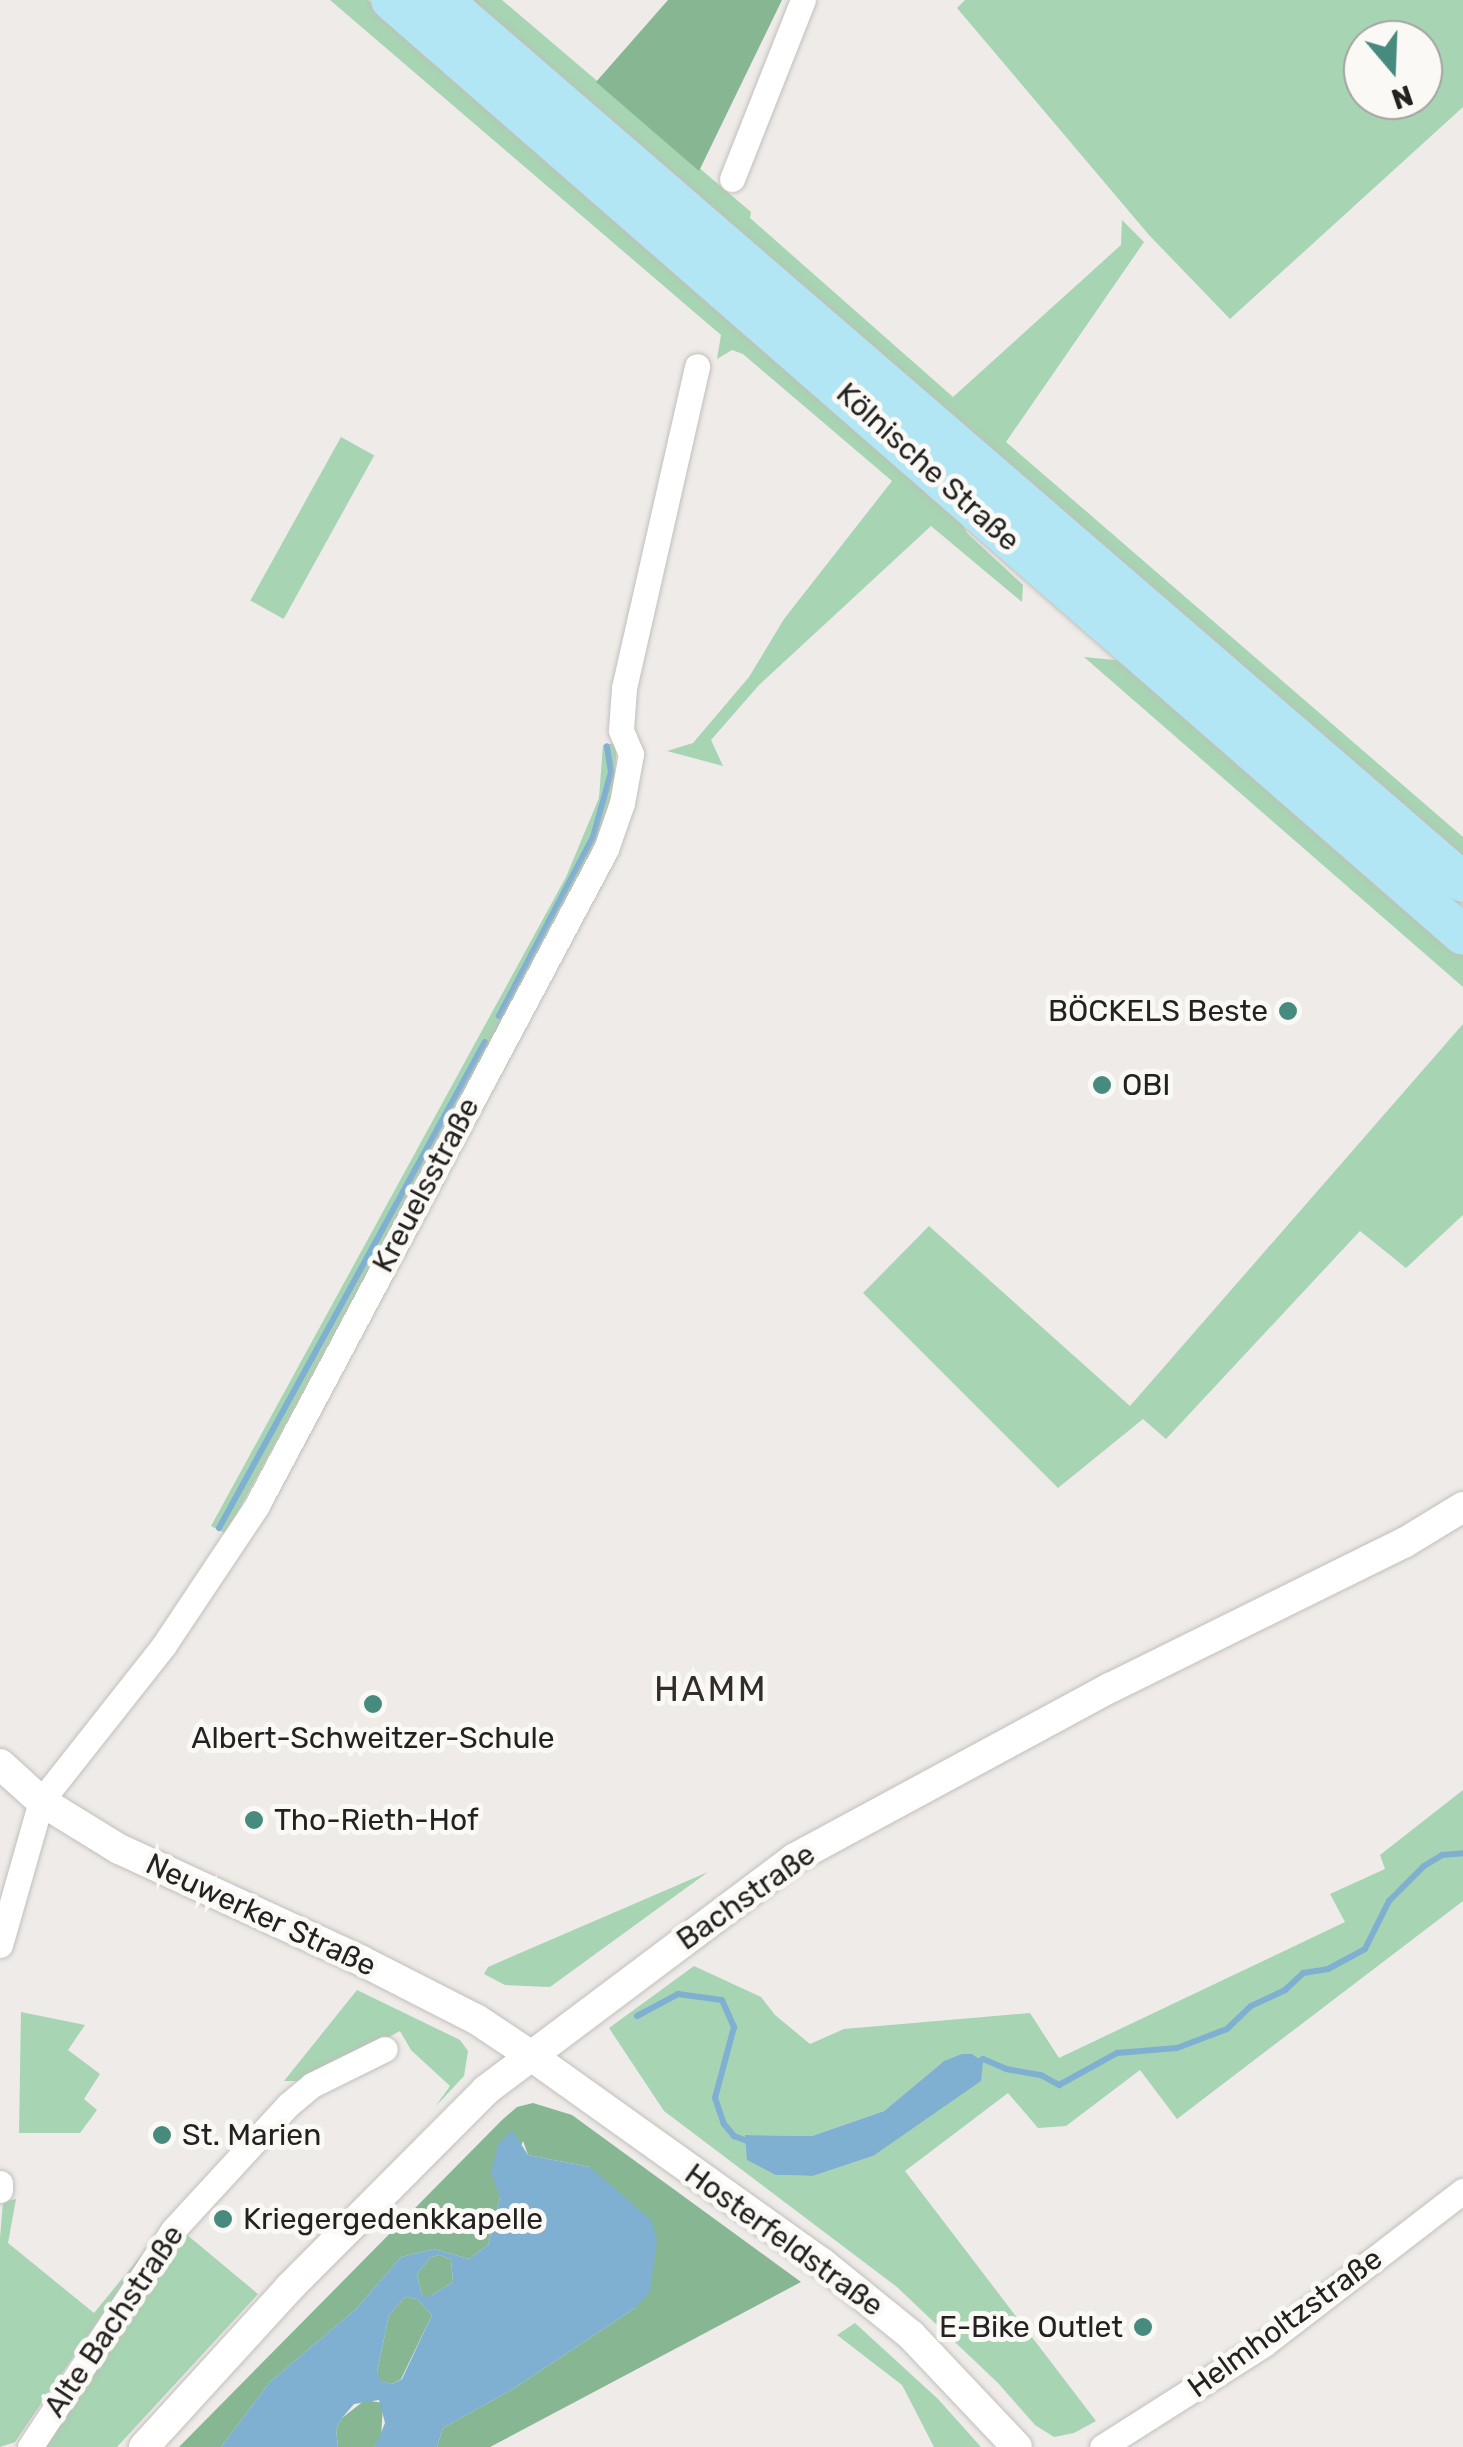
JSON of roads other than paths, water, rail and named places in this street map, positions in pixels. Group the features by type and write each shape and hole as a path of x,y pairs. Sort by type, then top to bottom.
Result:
{"main road":[{"name":"Kölnische Straße","path":"391,0 1463,935"},
{"name":"Kölnische Straße","path":"442,0 1463,882"}],"street":[{"path":"732,179 803,0"},
{"name":"Kreuelsstraße","path":"0,1945 41,1802 164,1646 256,1507 606,849 622,803 631,754 621,730 624,688 697,366"},
{"name":"Bachstraße","path":"144,2447 365,2210 486,2090 794,1858 1110,1688 1404,1543 1463,1507"},
{"name":"Neuwerker Straße","path":"0,1764 41,1802 119,1849 476,2019 530,2055"},
{"name":"Alte Bachstraße","path":"30,2447 172,2230 312,2084 386,2049"},
{"name":"Hosterfeldstraße","path":"530,2055 822,2262 911,2336 1016,2447"},
{"name":"Helmholtzstraße","path":"1102,2447 1264,2344 1463,2192"}],"water":[{"path":"972,2054 983,2062 981,2081 873,2156 813,2176 776,2175 747,2160 745,2135 812,2136 884,2111 944,2061"},
{"path":"512,2130 528,2155 590,2167 651,2220 657,2239 650,2292 635,2308 513,2389 443,2428 437,2447 375,2447 385,2423 379,2400 354,2404 336,2429 338,2447 221,2447 270,2382 356,2309 401,2257 434,2249 469,2259 488,2245 500,2197 491,2172 498,2144","holes":["440,2255 451,2260 453,2282 432,2295 422,2295 417,2274 431,2257","405,2297 417,2299 432,2315 402,2379 392,2384 381,2381 377,2372 389,2315"]}],"waterway":[{"path":"499,1016 593,837 611,772 607,746"},
{"path":"219,1528 485,1042"},
{"path":"977,2063 983,2059 1006,2069 1041,2075 1059,2085 1117,2053 1177,2048 1227,2029 1251,2006 1285,1990 1303,1973 1328,1969 1365,1949 1389,1901 1424,1866 1442,1855 1463,1853"},
{"path":"637,2016 678,1994 722,2000 734,2027 715,2098 724,2124 734,2136 747,2141"}],"place":[{"name":"BÖCKELS Beste","path":"1288,1011"},
{"name":"OBI","path":"1102,1085"},
{"name":"Albert-Schweitzer-Schule","path":"373,1704"},
{"name":"Tho-Rieth-Hof","path":"254,1820"},
{"name":"St. Marien","path":"162,2135"},
{"name":"Kriegergedenkkapelle","path":"223,2219"},
{"name":"E-Bike Outlet","path":"1143,2327"}],"district":[{"name":"HAMM","path":"711,1689"}]}
